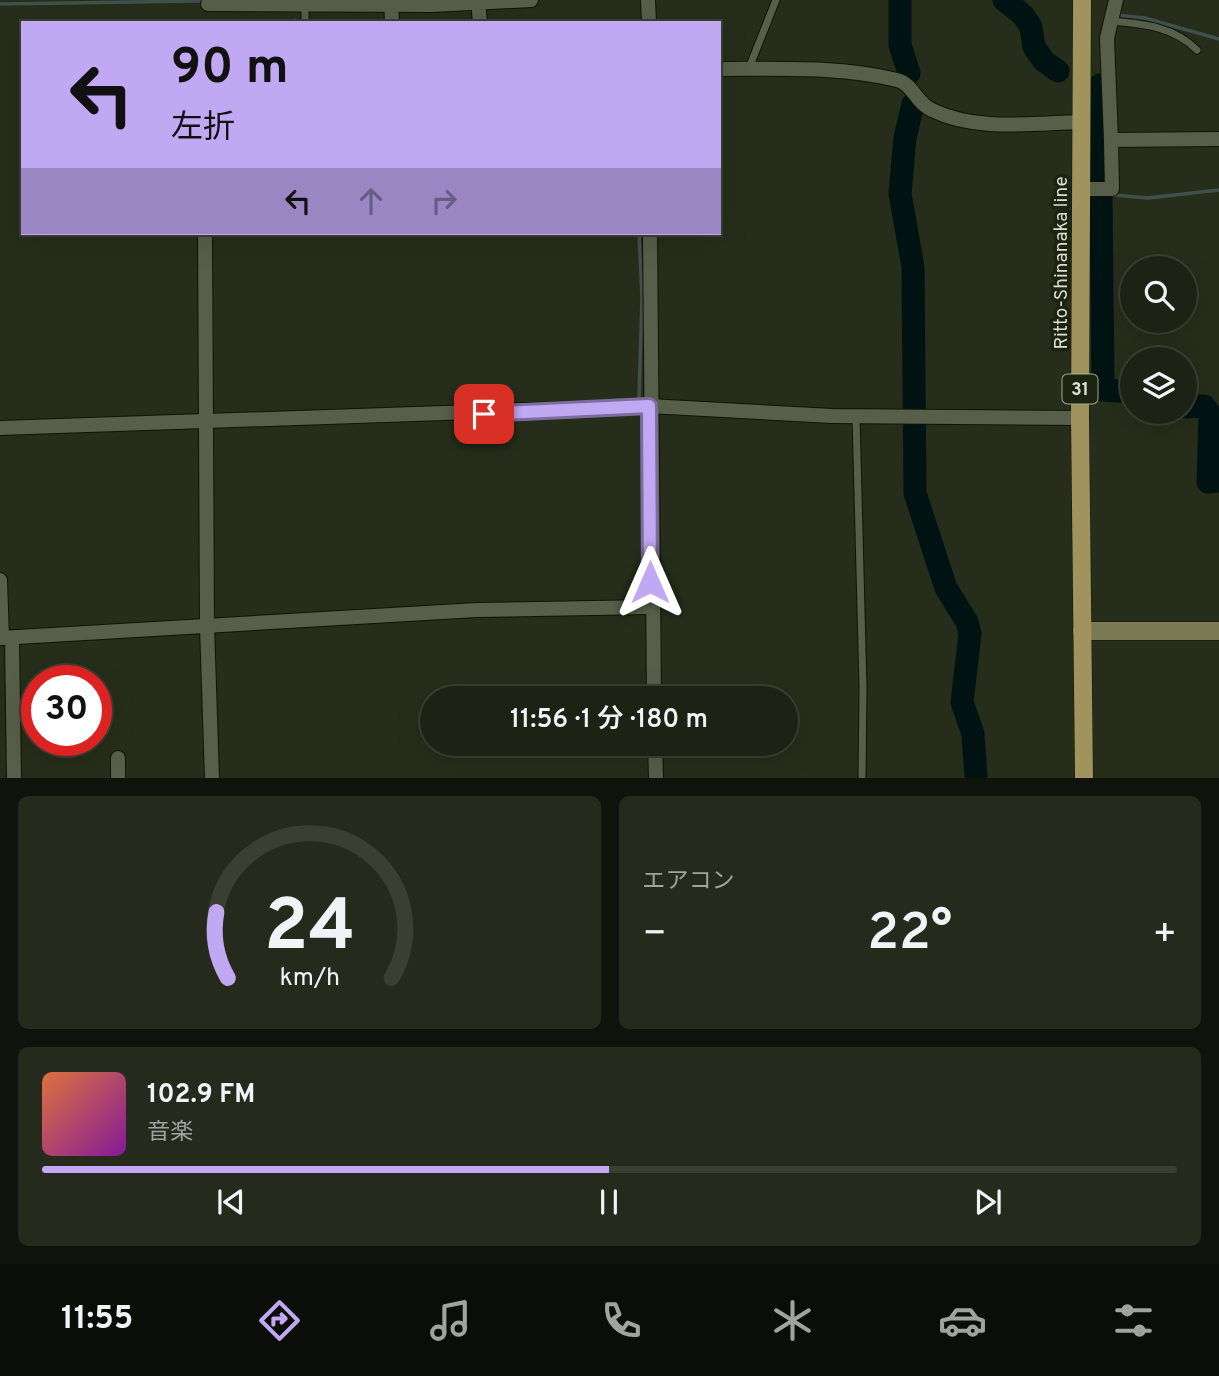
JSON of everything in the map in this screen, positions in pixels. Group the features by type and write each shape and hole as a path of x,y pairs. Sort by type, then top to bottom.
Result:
{"main road":[{"name":"Ritto-Shinanaka line","path":"1083,0 1080,418 1084,778"}],"street":[{"path":"208,4 531,0"},
{"path":"648,0 649,21"},
{"path":"1080,189 1112,189 1107,38 1116,0"},
{"path":"392,2 392,21"},
{"path":"478,2 480,21"},
{"path":"721,69 844,72 896,80 906,83 925,106 961,120 985,124 1081,122"},
{"path":"1111,140 1219,139"},
{"path":"205,235 207,626 212,778"},
{"path":"650,235 649,406 654,686"},
{"path":"0,428 649,406 856,416 1080,418"},
{"path":"0,580 14,778"},
{"path":"5,638 477,610 651,607"},
{"path":"1082,631 1219,631"},
{"path":"655,756 656,778"},
{"path":"118,758 118,778"}],"lane":[{"path":"749,69 776,0"},
{"path":"304,2 305,21"},
{"path":"1110,21 1150,25 1177,33 1197,50"},
{"path":"856,416 863,687 862,778"}],"waterway":[{"path":"900,0 900,45 909,73"},
{"path":"1004,0 1023,15 1031,27 1034,47 1044,61 1058,71"},
{"path":"0,4 200,1"},
{"path":"1116,15 1145,18 1219,39"},
{"path":"1100,85 1103,86 1101,178"},
{"path":"913,104 905,138 900,194 913,267 915,493 946,588 967,622 970,634 962,702 973,734 976,778"},
{"path":"1113,195 1148,198 1219,190"},
{"path":"1101,192 1103,390 1120,391"},
{"path":"639,235 642,298 639,398"},
{"path":"1197,406 1204,406 1210,414 1208,482 1219,481"}],"route":[{"path":"484,414 649,406 650,582"}]}
